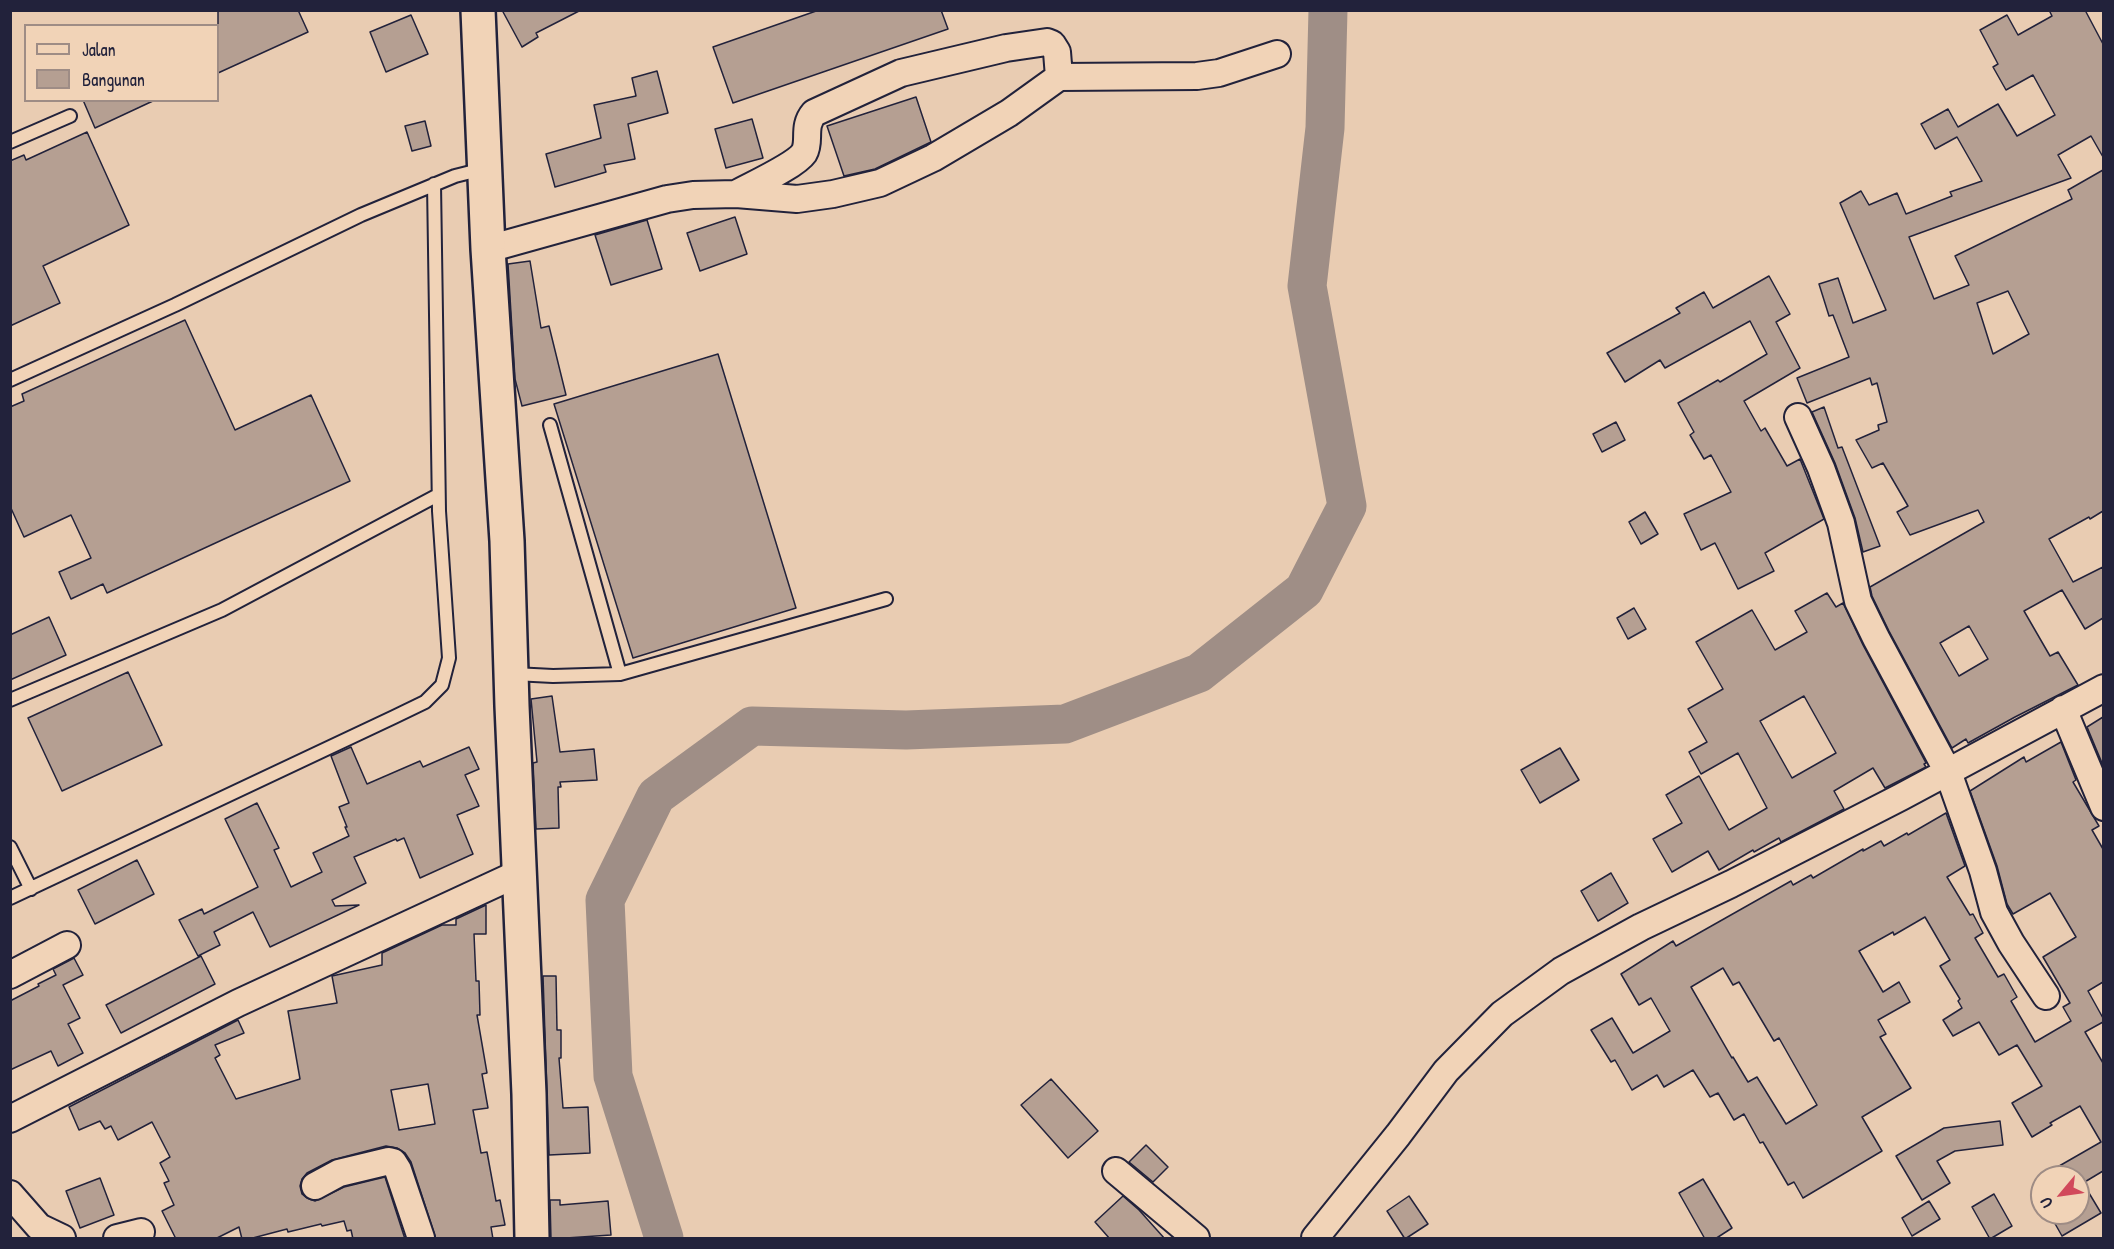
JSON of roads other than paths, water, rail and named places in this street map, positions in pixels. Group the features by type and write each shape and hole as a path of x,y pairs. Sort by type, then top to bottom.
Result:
{"highway":[{"path":"478,10 488,249 507,541 529,1094 532,1239"}],"street":[{"path":"736,194 787,166 801,155 805,147 807,124 814,113 901,73 1006,48 1047,42 1052,44 1057,52 1059,77"},
{"path":"488,249 693,195 736,194 797,199 833,194 880,183 933,158 976,134 1059,77 1197,76 1219,73 1277,54"},
{"path":"1798,417 1842,523 1858,601 1948,772 1983,871 1994,912 2011,943 2046,996"},
{"path":"1315,1239 1446,1071 1502,1014 1561,971 1631,932 1731,884 1948,772 2103,688"},
{"path":"2063,710 2103,807"},
{"path":"10,1119 238,1003 519,873"},
{"path":"10,975 67,945"},
{"path":"315,1186 339,1173 393,1162 398,1170 421,1239"},
{"path":"1116,1171 1196,1239"},
{"path":"10,1194 39,1227 62,1239"}],"lane":[{"path":"10,142 70,116"},
{"path":"10,380 175,305 362,215 434,184 484,168"},
{"path":"10,898 425,702 442,685 449,658 438,495 434,184"},
{"path":"550,425 620,674"},
{"path":"10,700 222,610 438,495"},
{"path":"511,674 553,676 620,674 886,599"},
{"path":"10,847 31,889"}],"waterway":[{"path":"664,1238 613,1076 605,900 656,796 752,726 906,730 1065,724 1199,673 1304,590 1347,506 1307,286 1325,128 1328,10"}]}
